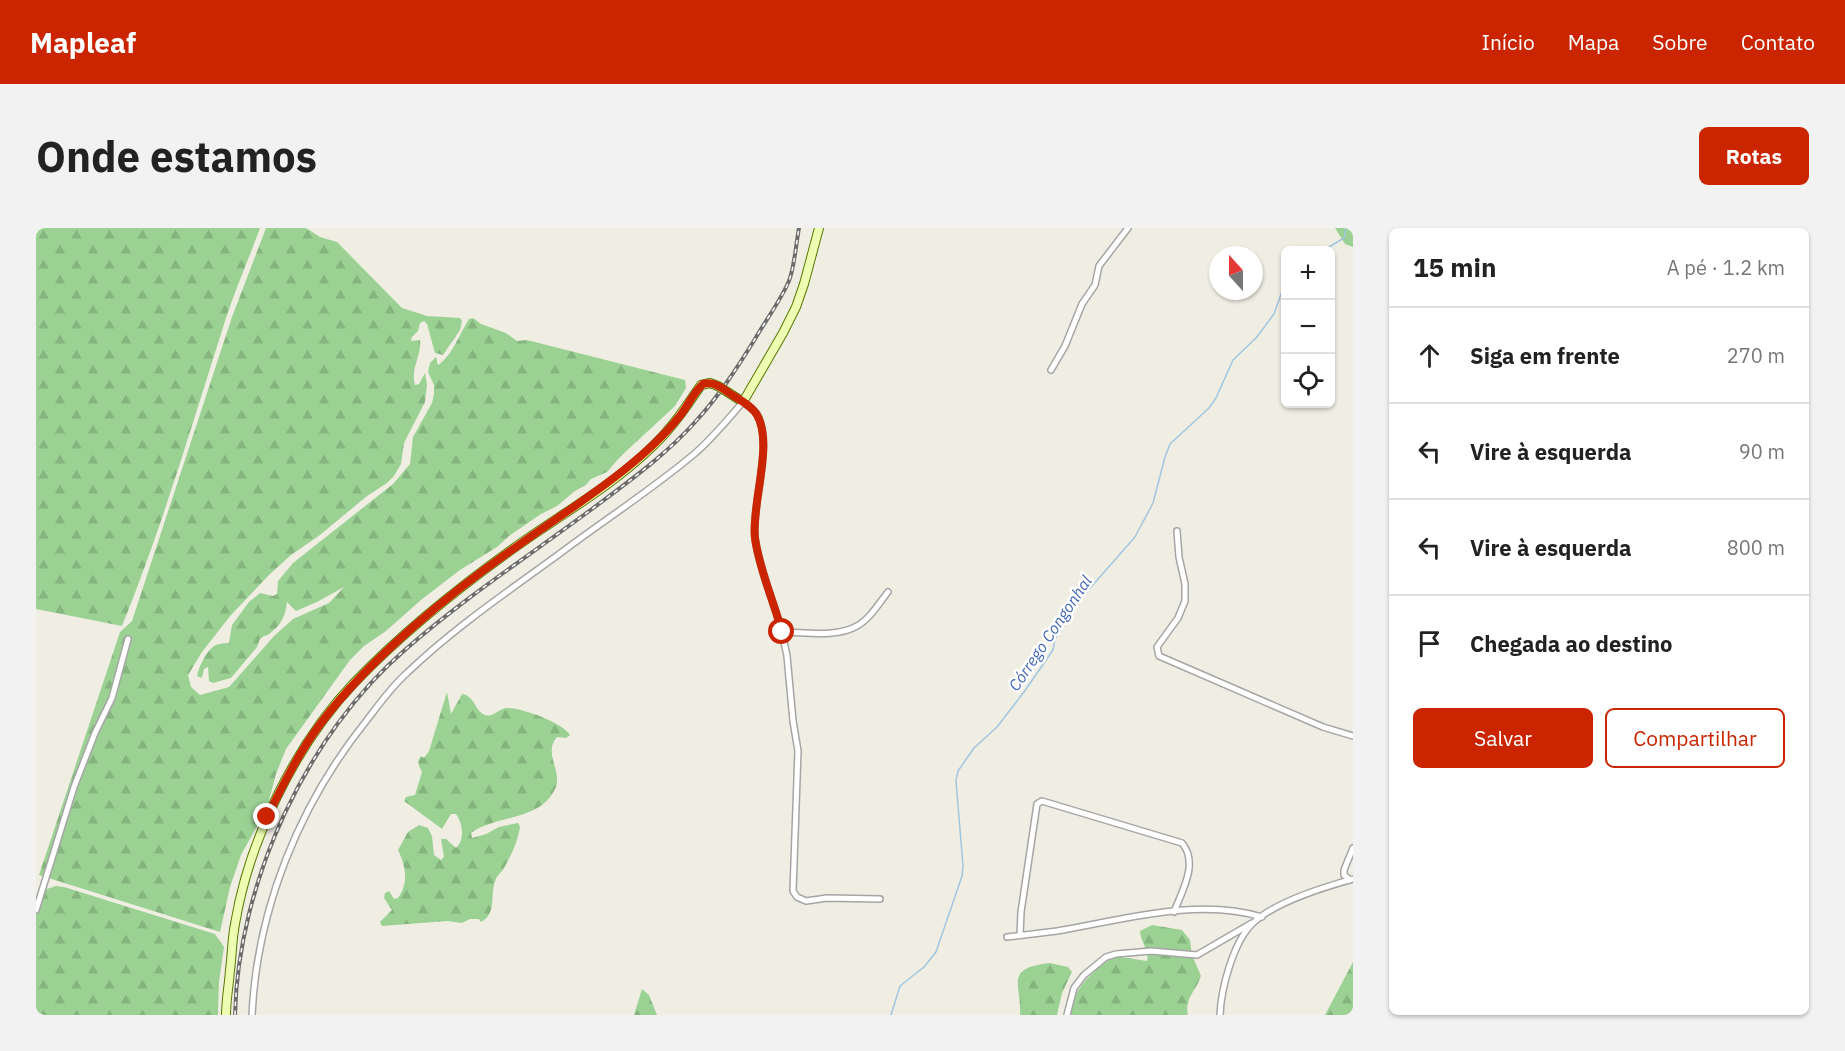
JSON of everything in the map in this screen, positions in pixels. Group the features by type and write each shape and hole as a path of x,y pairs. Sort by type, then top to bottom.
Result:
{"street":[{"path":"252,1015 263,932 287,856 314,798 352,738 408,672 458,629 694,454 743,402 796,307 819,228"},
{"path":"1051,370 1065,346 1082,304 1095,285 1098,266 1128,228"},
{"path":"226,1015 235,924 250,865 272,808 291,770 320,724 354,683 414,627 514,548 584,501 653,446 680,416 701,385 710,383 754,410 761,423 761,479 755,517 755,537 788,656 793,721 798,751 793,891 797,897 806,901 826,898 880,899"},
{"path":"1177,531 1179,557 1185,584 1185,601 1178,618 1157,646 1159,656 1323,728 1353,736"},
{"path":"782,632 831,632 856,627 865,620 888,592"},
{"path":"36,910 83,764 112,698 128,639"},
{"path":"1020,935 1021,912 1037,804 1042,801 1182,843 1189,855 1190,864 1174,912"},
{"path":"1351,880 1344,875 1344,870 1353,848"},
{"path":"1067,1015 1069,1001 1077,983 1098,962 1108,956 1151,951 1197,955 1285,903 1309,892 1351,880"},
{"path":"1007,937 1056,931 1134,916 1174,912 1240,910 1262,917"},
{"path":"1220,1015 1222,997 1233,957 1252,923"}],"green space":[{"path":"36,228 260,228 230,307 164,511 122,626 36,609"},
{"path":"266,228 306,228 320,237 337,242 402,308 427,316 460,318 462,321 460,330 443,355 435,353 427,324 424,321 420,323 411,341 420,340 414,379 415,385 419,384 425,373 427,385 425,402 404,443 401,464 394,476 291,555 231,615 202,652 188,675 191,687 200,695 229,687 274,636 293,619 329,603 344,587 296,611 287,602 284,617 279,624 268,635 260,639 257,647 231,678 213,683 209,681 208,667 204,669 202,678 197,676 203,660 211,649 218,644 229,643 232,625 249,602 260,593 273,596 277,594 278,581 293,563 393,484 410,464 413,437 432,403 434,394 434,385 428,372 430,363 436,357 438,365 443,361 469,319 473,318 481,324 506,333 517,341 527,340 685,380 686,388 675,406 607,472 591,479 557,506 541,514 497,547 460,570 386,631 364,646 350,660 286,749 276,774 267,808 241,855 230,887 220,932 39,875 120,632 132,621 232,317"},
{"path":"1335,228 1353,228 1353,247 1345,244"},
{"path":"447,692 451,714 462,694 470,697 485,715 491,715 504,708 514,709 541,717 566,730 570,735 566,738 557,737 553,743 552,757 557,784 547,801 538,808 481,827 471,833 472,838 499,827 518,823 520,827 512,853 496,879 490,914 486,918 481,922 479,919 470,919 462,923 447,921 382,926 380,922 392,910 384,898 385,893 389,891 394,899 398,898 404,887 404,869 398,850 408,832 419,825 428,828 432,836 434,855 441,860 444,857 441,839 446,839 456,848 461,841 461,827 456,814 451,814 442,829 404,801 406,797 415,795 422,772 418,764 419,760 421,756 424,758 429,751"},
{"path":"56,886 215,934 224,947 219,982 218,1015 36,1015 36,897 44,890"},
{"path":"1152,925 1182,930 1190,940 1192,955 1201,976 1189,999 1188,1015 1067,1015 1078,991 1104,963 1104,958 1115,956 1147,961 1148,957 1140,931"},
{"path":"1353,962 1353,1015 1325,1015"},
{"path":"1050,963 1068,967 1072,972 1062,993 1057,1015 1020,1015 1018,980 1020,974 1035,965"},
{"path":"642,989 649,995 657,1015 634,1015"}],"waterway":[{"name":"Córrego Congonhal","path":"1331,246 1344,238 1346,228"},
{"name":"Córrego Congonhal","path":"891,1015 900,986 924,967 936,952 962,876 956,781 958,771 974,748 997,727 1024,692 1053,650 1055,639 1084,595 1135,537 1153,503 1170,444 1209,408 1233,360 1256,338 1274,314 1281,294"}],"railway":[{"path":"235,1015 239,965 249,914 264,864 284,815 309,768 338,724 370,684 428,630 633,478 659,457 696,421 734,371 784,292 792,272 799,228"}],"route":[{"path":"267,817 291,770 320,724 354,683 414,627 468,583 624,471 653,446 680,416 703,384 714,384 743,402 754,410 761,423 761,479 755,517 755,537 782,632"}]}
